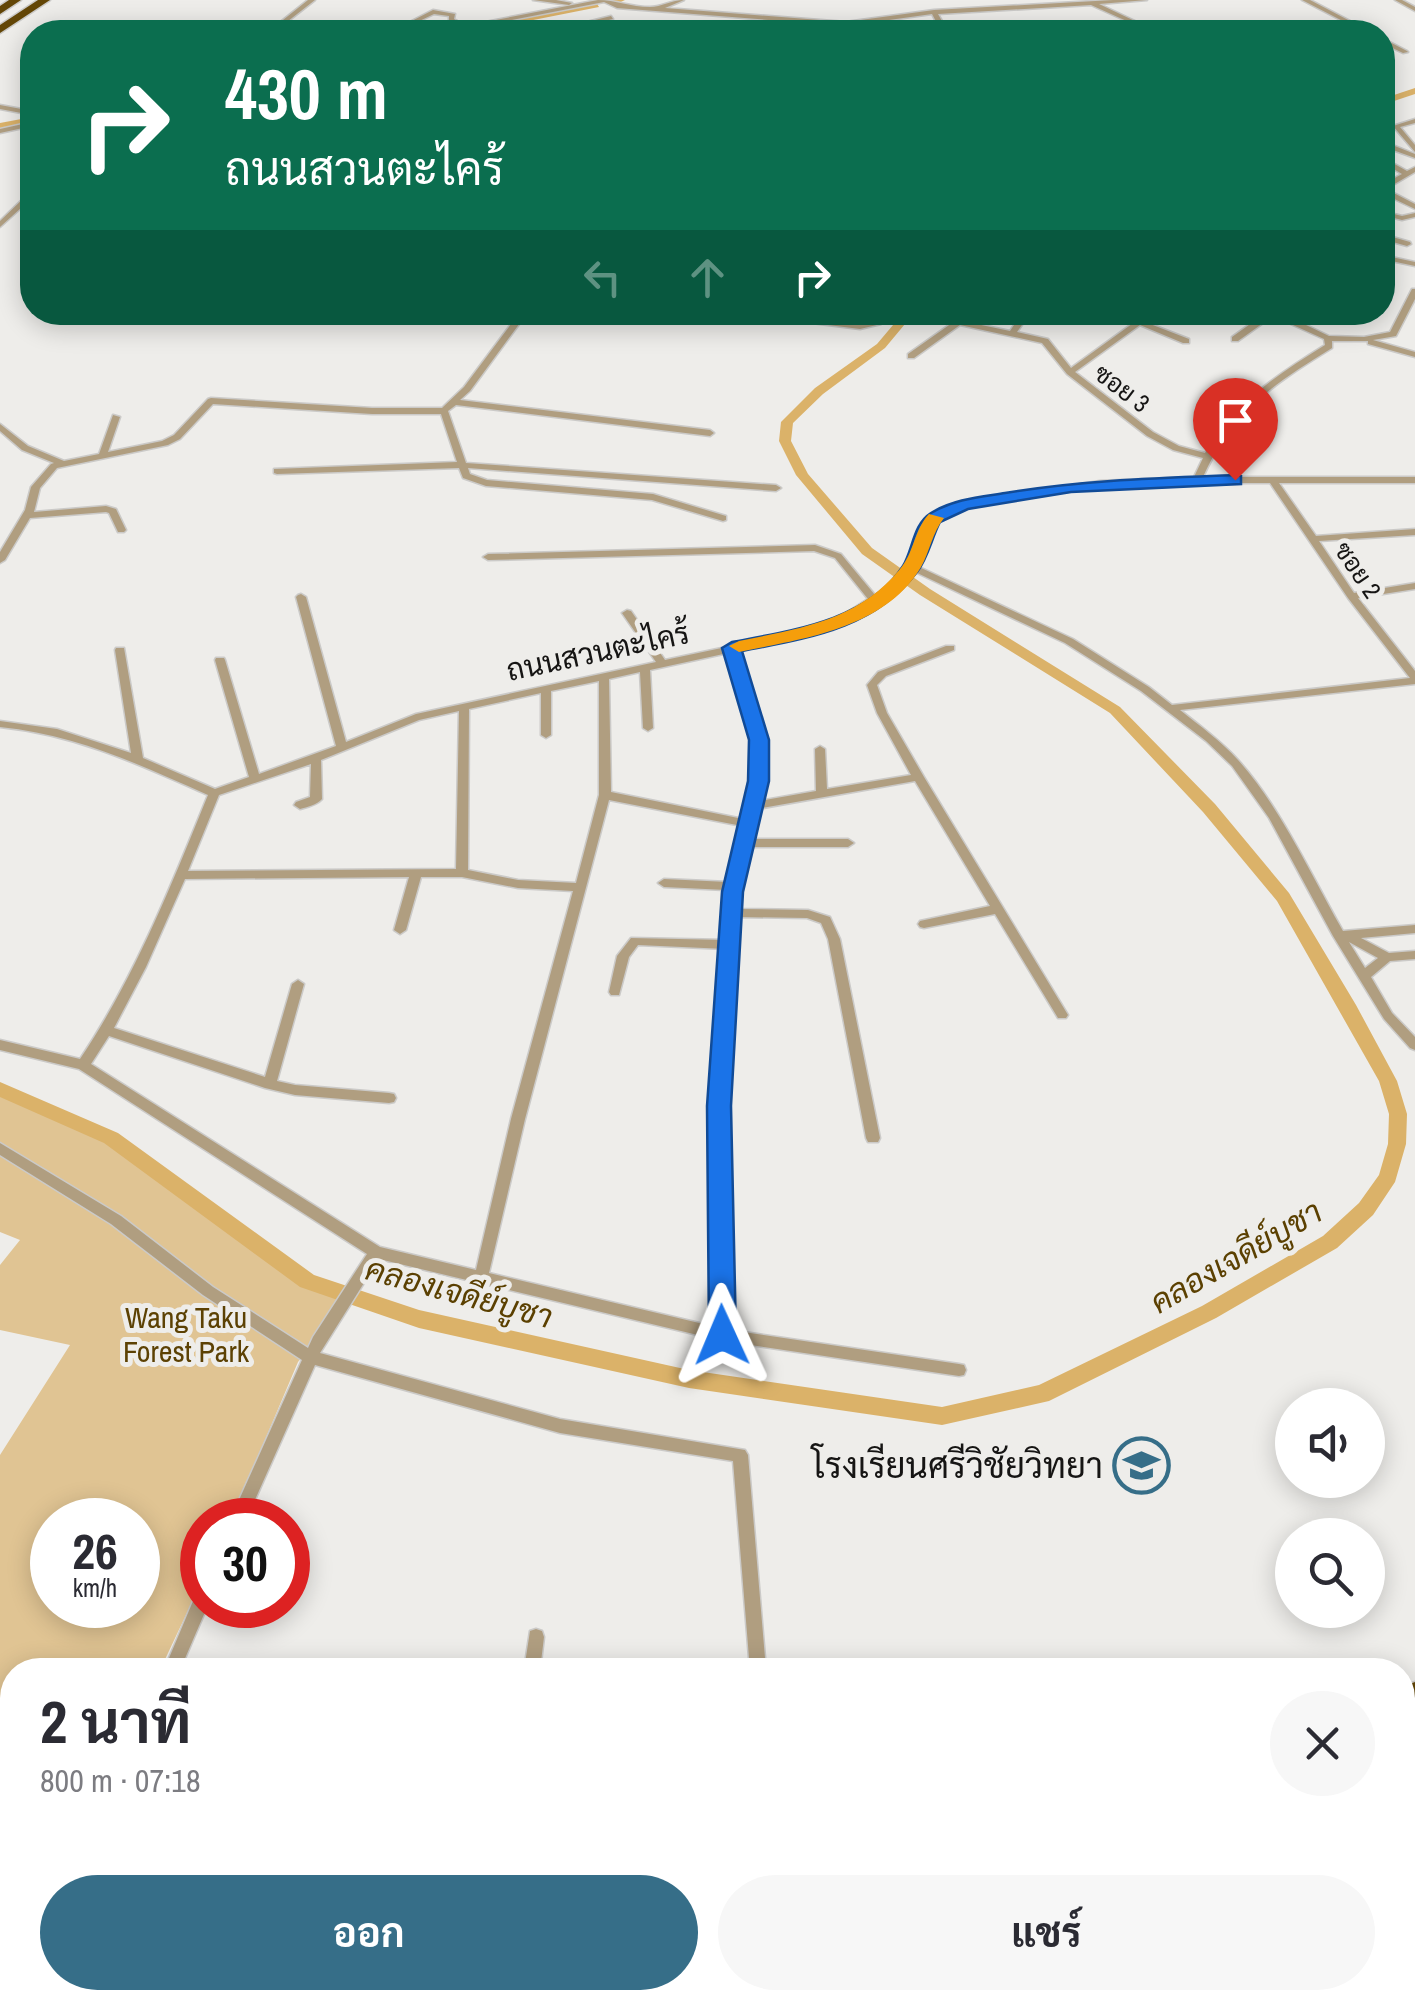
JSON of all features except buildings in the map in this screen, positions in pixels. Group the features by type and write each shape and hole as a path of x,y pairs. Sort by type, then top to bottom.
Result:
{"highway":[{"path":"0,10 16,0"},
{"path":"0,30 45,0"}],"street":[{"path":"286,20 312,0"},
{"path":"536,0 582,5"},
{"path":"505,20 582,5 636,0"},
{"path":"656,10 681,0"},
{"path":"885,20 976,4 1144,0"},
{"path":"1305,0 1344,20"},
{"path":"1398,0 1415,9"},
{"path":"602,20 611,18 608,3"},
{"path":"533,20 608,3 756,20"},
{"path":"1088,3 1127,20"},
{"path":"1047,4 1047,16"},
{"path":"414,20 439,12 453,14 451,20"},
{"path":"934,12 939,20"},
{"path":"1395,37 1400,36"},
{"path":"1395,46 1405,52"},
{"path":"1414,153 1396,126 1415,121"},
{"path":"0,225 20,206"},
{"path":"1395,240 1406,244"},
{"path":"1298,325 1328,338 1364,339 1393,334 1415,291"},
{"path":"1400,324 1415,326"},
{"path":"0,560 27,515 44,474 62,463 166,443 178,437 202,406 222,398 372,411 444,410 455,402 514,325"},
{"path":"911,356 955,325"},
{"name":"ซอย 3","path":"975,325 1046,341 1070,372 1164,443 1206,456"},
{"path":"1012,332 1018,325"},
{"name":"ซอย 3","path":"1070,372 1135,325"},
{"path":"1149,325 1186,341"},
{"path":"1235,339 1254,325"},
{"path":"1197,480 1206,456 1247,400 1329,346 1328,338"},
{"path":"1364,339 1415,355"},
{"path":"455,402 710,433"},
{"path":"444,410 459,465 474,481 676,501 702,514 723,518"},
{"path":"103,453 116,417"},
{"path":"1,422 24,448 62,463"},
{"path":"277,471 459,465 776,488"},
{"path":"566,490 576,472"},
{"name":"ถนนสวนตะไคร้","path":"214,792 316,758 416,717 828,628 891,590 909,570 934,518 964,505 1071,487 1197,480 1415,480"},
{"name":"ซอย 2","path":"1273,480 1351,596 1415,680"},
{"path":"27,515 106,509 113,511 121,530"},
{"path":"1314,539 1415,532"},
{"path":"488,557 815,548 838,556 874,601"},
{"path":"909,570 1068,641 1172,708 1210,739 1252,784 1364,976 1394,1024 1415,1045"},
{"path":"1351,596 1415,586"},
{"path":"301,597 342,746"},
{"path":"627,613 662,664"},
{"path":"722,1335 719,1106 733,886 754,806 759,740 732,648"},
{"path":"950,648 882,674 872,685 882,712 918,777 1062,1015"},
{"path":"120,650 138,760"},
{"path":"220,660 256,778"},
{"path":"645,668 648,728"},
{"path":"482,1280 518,1119 605,794 604,678"},
{"path":"1172,708 1415,680"},
{"path":"546,690 546,735"},
{"path":"462,873 464,706"},
{"path":"0,724 45,727 214,792 181,875 108,1031 84,1065"},
{"path":"820,749 822,794"},
{"path":"300,805 316,799 316,758"},
{"path":"754,806 918,777"},
{"path":"605,794 749,824"},
{"path":"742,843 848,843"},
{"path":"400,930 416,873"},
{"path":"181,875 462,873 518,884 580,888"},
{"path":"664,882 733,886"},
{"path":"924,924 998,909"},
{"path":"732,913 808,914 826,920 834,939 874,1138"},
{"path":"1343,936 1415,929"},
{"path":"1343,936 1387,957 1415,955"},
{"path":"614,992 623,956 635,941 732,945"},
{"path":"1364,976 1387,957"},
{"path":"270,1084 298,984"},
{"path":"108,1031 295,1090 389,1098"},
{"path":"0,1045 84,1065 376,1252 722,1335 959,1370"},
{"path":"0,1148 116,1220 208,1292 310,1357 560,1426 740,1454 757,1658"},
{"path":"248,1498 318,1341 376,1252"},
{"path":"177,1658 190,1628"},
{"path":"533,1658 536,1636"}],"green space":[{"name":"Wang Taku Forest Park","path":"0,1089 111,1138 307,1281 347,1295 298,1362 240,1498 180,1498 180,1628 166,1658 0,1658 0,1455 70,1345 0,1330 0,1265 20,1240 0,1232"}],"waterway":[{"path":"614,2 621,0"},
{"path":"522,20 596,5"},
{"name":"คลองเจดีย์บูชา","path":"1395,98 1415,91"},
{"path":"0,126 20,122"},
{"name":"คลองเจดีย์บูชา","path":"0,1089 111,1138 307,1281 419,1319 689,1379 942,1416 1042,1394 1209,1312 1330,1242 1366,1209 1388,1177 1397,1144 1398,1114 1388,1081 1283,897 1209,808 1115,710 925,592 867,551 802,475 785,441 787,422 819,391 881,346 899,325"}],"slow traffic":[{"path":"739,646 828,628 848,619 891,590 912,567 926,527 935,518"}],"place":[{"name":"โรงเรียนศรีวิชัยวิทยา","path":"1142,1466"}],"route":[{"path":"722,1335 719,1106 732,945 732,892 735,868 756,800 759,740 732,648 828,628 848,619 891,590 912,567 926,527 934,518 964,505 1071,487 1235,480"}]}
